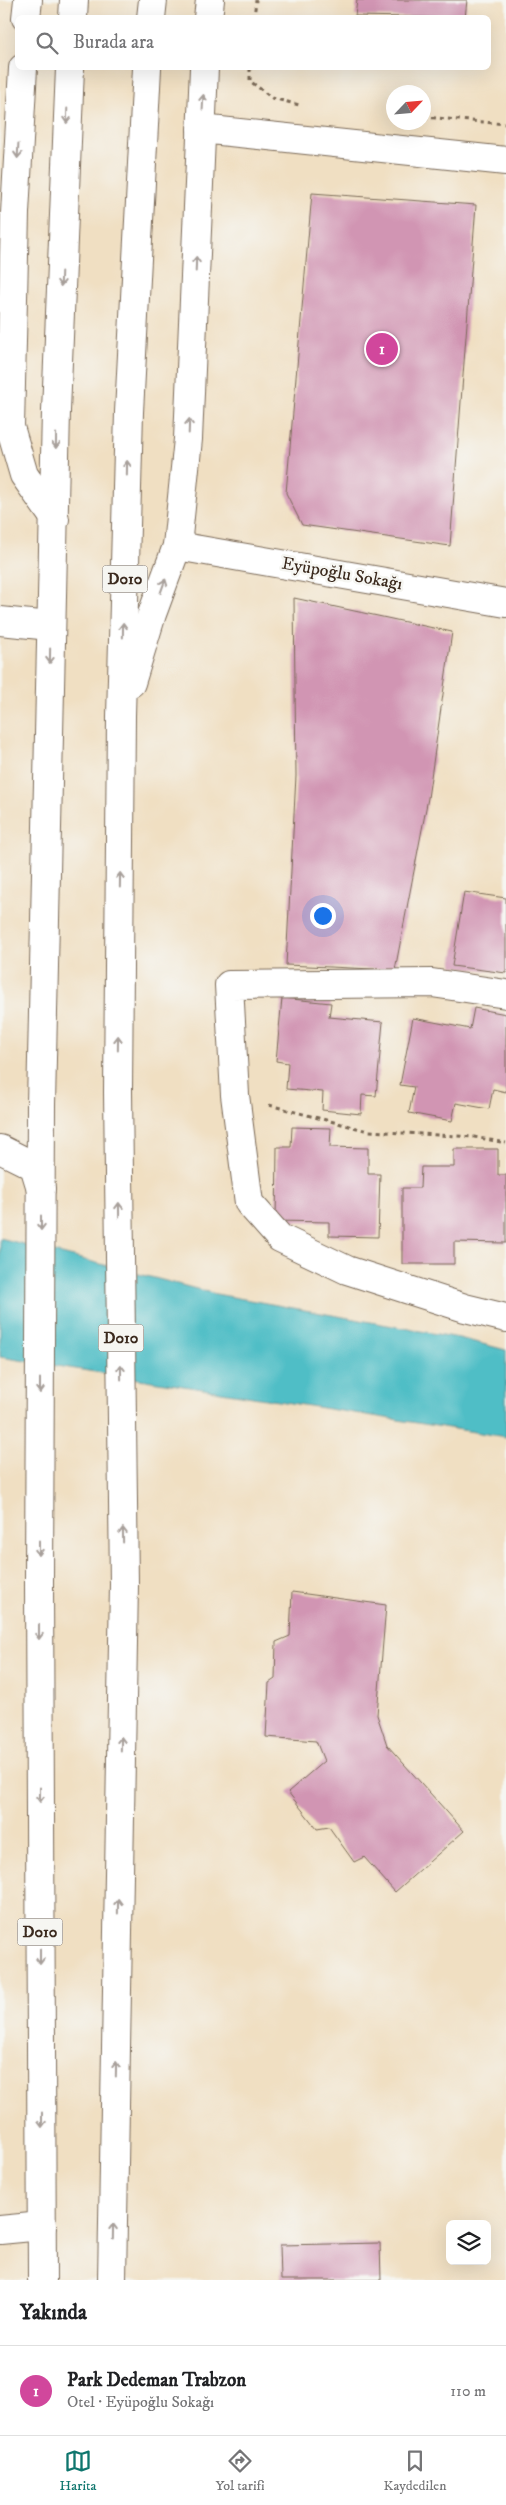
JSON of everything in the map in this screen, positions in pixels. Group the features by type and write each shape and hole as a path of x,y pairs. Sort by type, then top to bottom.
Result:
{"main road":[{"path":"26,15 28,0"},
{"path":"73,15 74,0"},
{"path":"151,15 153,0"},
{"path":"208,15 210,0"},
{"path":"24,70 7,218 10,427 24,475 55,518"},
{"path":"0,621 51,626 57,391 70,70"},
{"name":"D010","path":"112,2280 124,1584 118,1092 122,716 128,412 147,70"},
{"path":"122,716 152,614 177,546 188,438 204,70"},
{"path":"202,129 506,160"},
{"name":"Eyüpoğlu Sokağı","path":"177,546 506,603"},
{"name":"D010","path":"42,2280 39,1583 41,1105 51,626"},
{"path":"506,994 432,983 229,985 235,1095 249,1203 280,1238 347,1270 466,1308 506,1318"},
{"path":"0,1149 34,1166 41,1189"},
{"path":"0,2230 42,2226"}],"path":[{"path":"254,15 256,0"},
{"path":"250,70 250,81 272,98 305,106"},
{"path":"431,118 506,124"},
{"path":"235,1095 368,1131 474,1137 506,1143"}],"water":[{"path":"0,1238 216,1294 459,1338 506,1350 506,1437 0,1357"}],"building":[{"path":"357,0 467,0 465,15 355,15"},
{"path":"312,193 476,205 450,546 302,525 286,493"},
{"path":"294,598 452,632 428,798 395,970 286,965 296,776"},
{"path":"464,892 506,898 506,973 452,966"},
{"path":"282,998 331,1003 329,1017 383,1022 376,1096 362,1095 361,1114 322,1110 323,1092 286,1089 288,1063 276,1061"},
{"path":"474,1008 506,1014 506,1092 493,1089 489,1109 456,1103 452,1121 409,1113 414,1087 400,1085 413,1018 470,1029"},
{"path":"292,1127 331,1128 330,1147 368,1148 368,1174 380,1174 378,1237 329,1236 329,1222 276,1221 277,1147 291,1147"},
{"path":"454,1149 498,1149 498,1175 506,1175 506,1243 454,1242 454,1264 402,1264 402,1188 420,1188 421,1167 454,1167"},
{"path":"292,1592 386,1605 377,1715 387,1745 464,1831 395,1892 364,1857 354,1862 329,1827 317,1829 288,1792 324,1761 316,1741 266,1737 269,1683 275,1679 276,1642 290,1636"},
{"path":"380,2243 381,2280 281,2280 280,2245"}],"place":[{"name":"Park Dedeman Trabzon","path":"382,349"}]}
